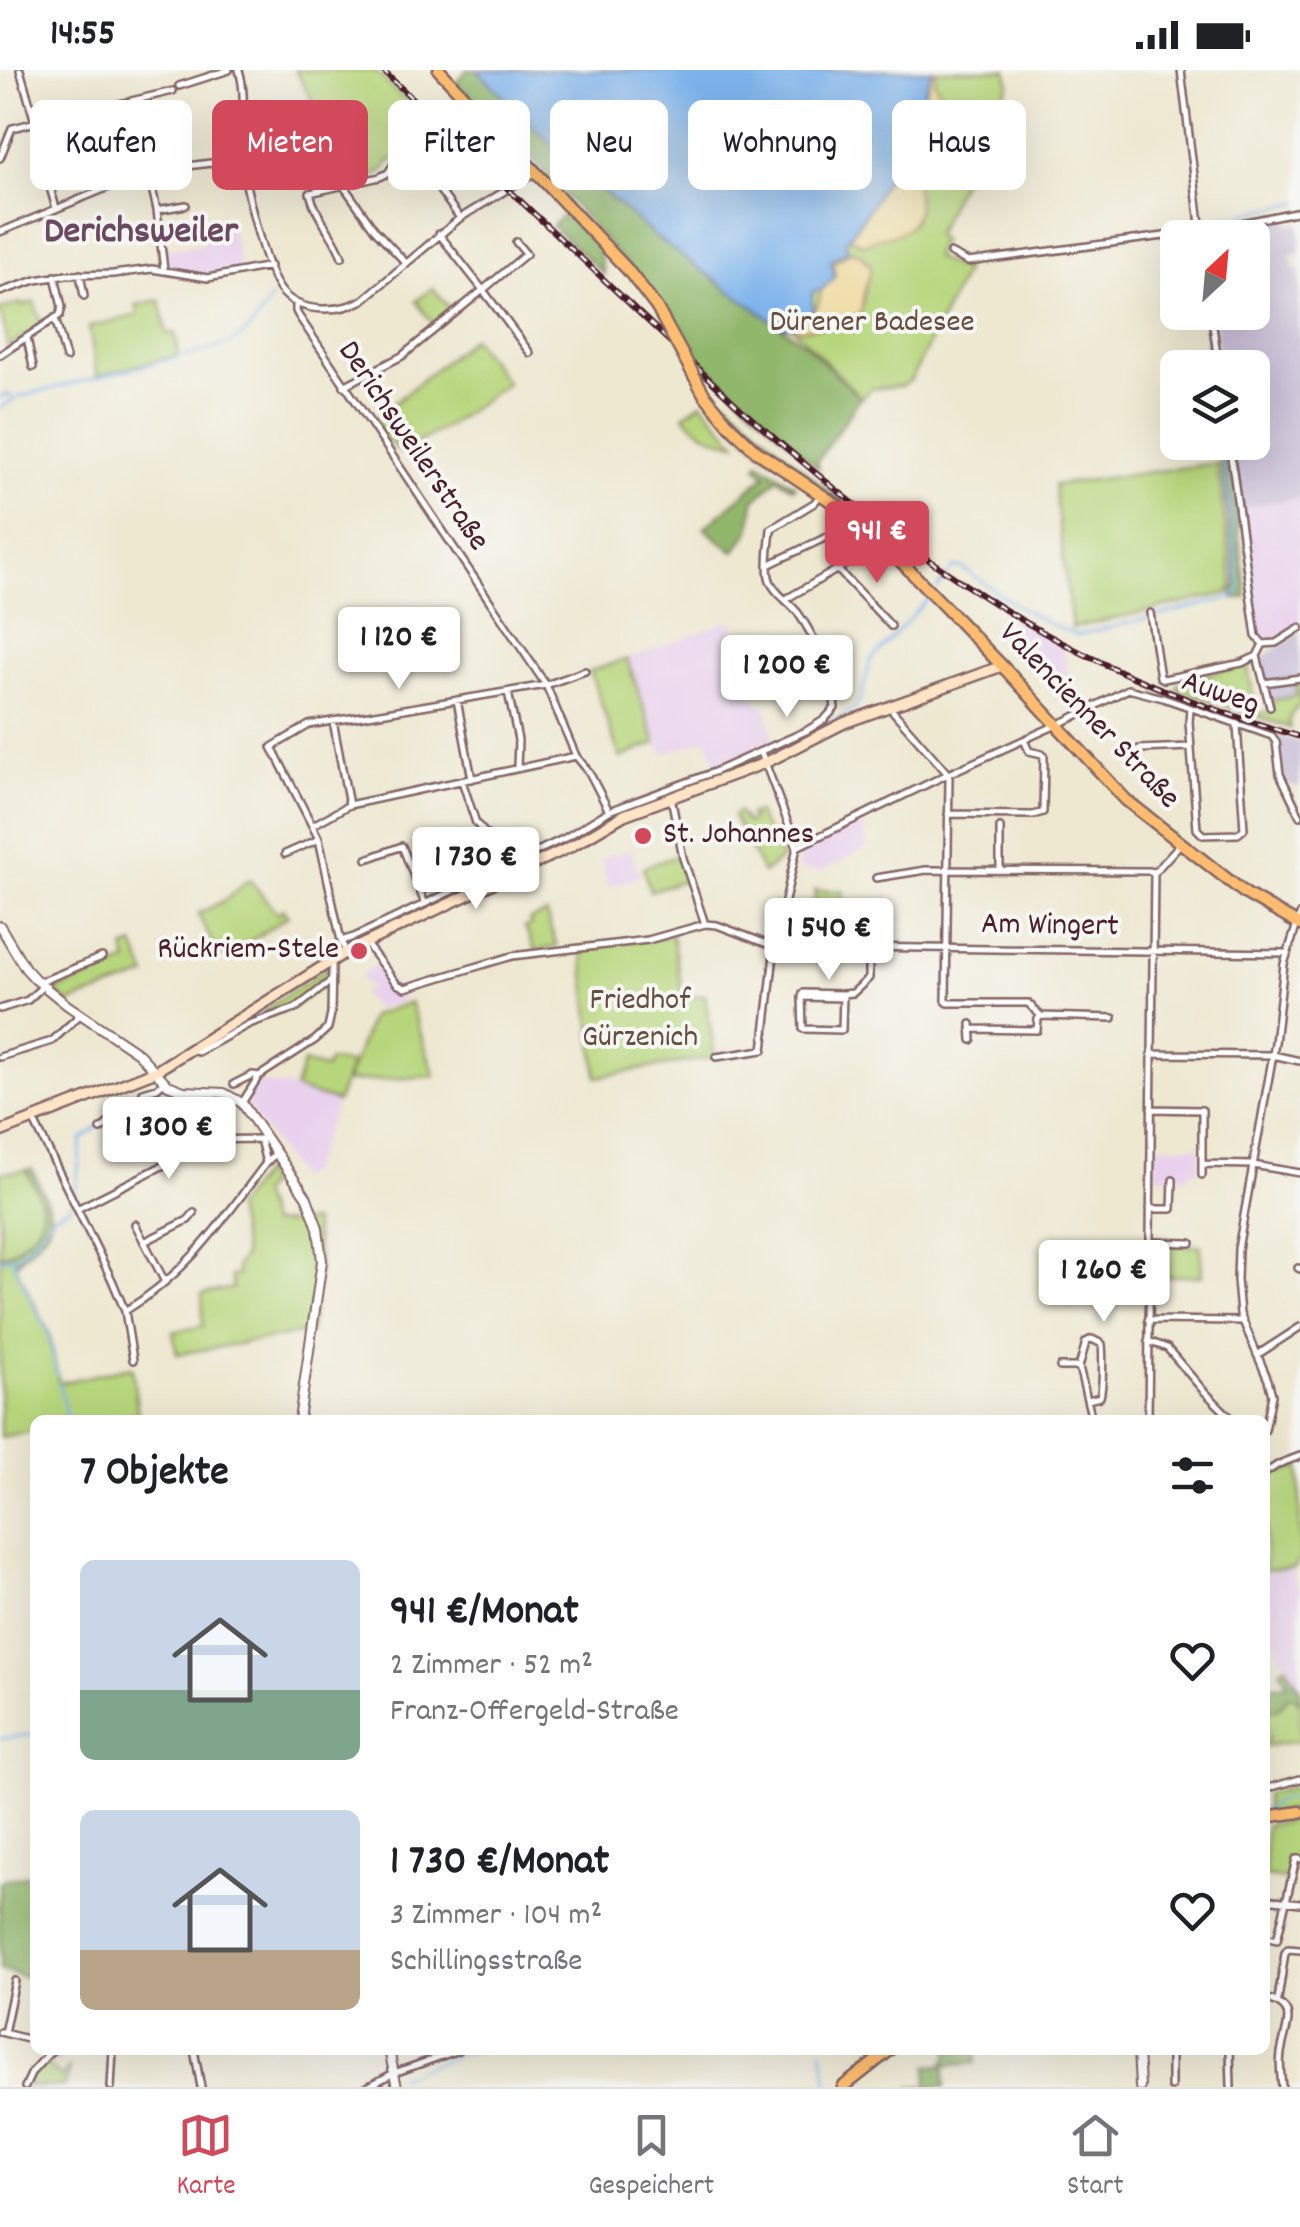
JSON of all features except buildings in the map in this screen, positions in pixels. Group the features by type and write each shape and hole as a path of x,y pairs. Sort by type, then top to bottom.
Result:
{"main road":[{"name":"Valencienner Straße","path":"439,70 627,269 657,308 704,394 744,439 883,543 1126,800 1256,902 1299,922"},
{"path":"0,1132 156,1070 346,952 570,847 624,815 766,763 828,730 1002,666"},
{"path":"1270,1816 1300,1812"},
{"path":"843,2087 884,2055"}],"street":[{"path":"20,70 30,102"},
{"path":"179,86 229,70"},
{"path":"239,70 244,100"},
{"path":"1180,70 1199,220"},
{"path":"139,100 173,92"},
{"path":"0,158 12,128 30,125"},
{"path":"248,190 279,288 299,304 324,309 356,303 438,234 536,172"},
{"path":"50,190 56,208"},
{"path":"0,232 101,190"},
{"path":"152,190 164,270"},
{"path":"327,190 310,195 342,257"},
{"path":"343,190 406,263"},
{"path":"440,190 460,218"},
{"path":"157,210 186,205"},
{"path":"1256,220 1300,211"},
{"path":"438,234 530,353"},
{"path":"950,254 968,262 1160,240"},
{"path":"344,386 402,356 526,254 516,242"},
{"path":"0,292 55,276 164,270 208,278 270,266"},
{"path":"80,274 84,296"},
{"path":"0,355 60,314 55,276"},
{"name":"Derichsweilerstraße","path":"299,304 298,315 344,386 546,685 576,756 609,811"},
{"path":"55,318 66,358"},
{"path":"27,338 32,366"},
{"path":"1231,460 1256,636 1264,644 1276,644 1300,628"},
{"path":"341,941 566,838 609,811 761,752 830,715 835,705 825,668 806,626 769,580 768,565 772,528 814,503 821,494"},
{"path":"768,565 858,521"},
{"path":"786,599 883,543"},
{"path":"838,570 891,626"},
{"path":"1150,616 1160,677 1164,679 1242,663 1257,656 1264,644"},
{"path":"1257,656 1270,706"},
{"path":"346,952 319,839 272,747 306,726 546,685 585,672"},
{"path":"1264,683 1300,678"},
{"name":"Auweg","path":"1056,724 1128,689 1275,738 1280,774 1300,816"},
{"path":"508,692 518,740 517,769"},
{"path":"456,700 472,778"},
{"path":"890,706 948,774 948,1003 1028,1004 1041,1016 1113,1018"},
{"path":"1190,708 1198,831 1203,835 1241,833 1244,826 1236,724"},
{"path":"333,721 349,805"},
{"path":"797,847 1056,724"},
{"path":"948,814 1043,812 1044,757 1030,751 1024,740"},
{"path":"1131,755 1139,750 1191,747"},
{"path":"716,1058 763,1050 775,946 797,847 761,752"},
{"path":"312,825 349,805 576,756"},
{"path":"462,781 476,823 497,847 506,866"},
{"path":"364,943 397,984 406,988 512,956 648,940 706,924 683,858 672,797"},
{"path":"1000,828 1000,870"},
{"path":"284,854 319,839"},
{"path":"1148,1415 1154,872 1180,844"},
{"path":"366,859 399,846 404,848 425,904"},
{"path":"876,878 948,869 1154,872"},
{"path":"1268,1415 1272,1395 1242,1321 1238,1249 1273,1055 1286,953 1299,922"},
{"name":"Am Wingert","path":"706,924 775,946 1286,953"},
{"path":"0,926 41,984 138,1053 164,1081 177,1090 224,1094 242,1103 306,1198 316,1217 322,1260 299,1415"},
{"path":"843,996 842,1030 803,1029 802,992 852,994 868,978 869,948"},
{"path":"0,1009 28,1000 41,984 102,957"},
{"path":"242,1103 259,1076 328,1028 332,960"},
{"path":"190,1050 198,1052 238,1029 296,1008 333,978"},
{"path":"257,1008 262,1020"},
{"path":"0,1058 52,1041 81,1014"},
{"path":"972,1040 972,1026 1037,1030 1041,1016"},
{"path":"1151,1054 1273,1055 1300,1061"},
{"path":"234,1084 252,1075 259,1076"},
{"path":"134,1108 141,1093 164,1081"},
{"path":"141,1093 150,1136"},
{"path":"100,1129 116,1117 145,1106"},
{"path":"1150,1109 1202,1110 1202,1174"},
{"path":"33,1119 112,1280 125,1312 133,1360"},
{"path":"78,1208 164,1165 202,1140 260,1139 266,1163"},
{"path":"125,1312 196,1254 277,1152"},
{"path":"1202,1164 1253,1165 1300,1173"},
{"path":"1150,1210 1172,1209 1173,1180"},
{"path":"144,1242 188,1220 194,1213"},
{"path":"135,1224 165,1282"},
{"path":"1150,1242 1190,1243"},
{"path":"1148,1320 1242,1321"},
{"path":"1257,1356 1300,1328"},
{"path":"1088,1400 1100,1396 1102,1390 1103,1349 1097,1340 1088,1339 1079,1367 1091,1415"},
{"path":"1148,1342 1168,1348 1228,1415"},
{"path":"1060,1367 1079,1367"},
{"path":"1270,1469 1300,1456"},
{"path":"1270,1788 1300,1779"},
{"path":"1270,1938 1277,1940 1296,1858 1300,1860"},
{"path":"1270,1900 1300,1903"},
{"path":"1278,2000 1285,1953 1300,1950"},
{"path":"15,1981 2,2032 30,2038"},
{"path":"1270,1999 1290,2009 1293,2018 1280,2056 1282,2087"},
{"path":"25,2087 47,2055"},
{"path":"111,2087 112,2055"},
{"path":"195,2055 201,2087"},
{"path":"390,2055 398,2087"},
{"path":"368,2087 445,2055"},
{"path":"1137,2055 1140,2087"},
{"path":"1171,2055 1171,2087"},
{"path":"1230,2055 1230,2087"}],"shaded area":[{"path":"228,216 241,269 208,275 169,268 164,249 203,245 205,221"},
{"path":"1288,219 1289,225 1300,224 1300,253 1291,255 1293,269 1300,269 1300,498 1239,508 1233,460 1270,460 1270,350 1218,350 1216,330 1270,330 1270,222"},
{"path":"1300,498 1300,624 1267,641 1257,627 1239,508"},
{"path":"732,620 757,703 766,707 774,742 716,768 708,738 665,754 656,743 627,659"},
{"path":"1015,620 1061,645 1069,676 1052,687 1032,651 1020,660 998,636"},
{"path":"1300,632 1297,696 1270,701 1261,659"},
{"path":"1277,738 1300,742 1300,787 1289,786 1282,775"},
{"path":"861,821 868,848 820,872 797,869 801,852 807,847"},
{"path":"631,849 640,877 608,887 601,858"},
{"path":"375,964 400,991 400,1002 375,1009 361,993 371,990 360,977"},
{"path":"258,1082 337,1102 310,1171 299,1179 246,1104"},
{"path":"1155,1145 1200,1146 1199,1171 1189,1171 1188,1177 1154,1176"},
{"path":"1293,1570 1296,1586 1300,1585 1300,1688 1276,1646 1270,1626 1270,1572"}],"green space":[{"path":"295,70 374,70 405,100 388,100 387,166 368,177 368,100 310,97"},
{"path":"467,70 478,70 508,100 473,100 456,82"},
{"name":"Dürener Badesee","path":"932,70 1007,70 1009,84 1001,100 922,100"},
{"path":"530,123 550,143 550,179 530,156"},
{"name":"Dürener Badesee","path":"892,160 892,190 957,190 935,235 941,240 934,257 956,268 964,266 963,275 911,380 902,386 870,389 861,398 792,327 831,269 831,260 847,250 845,242"},
{"path":"560,190 602,190 654,236 804,343 860,398 817,461 819,469 687,347 658,300"},
{"path":"565,213 598,248 604,274 552,226"},
{"path":"433,288 452,311 434,326 416,301"},
{"path":"160,300 167,334 175,333 179,355 97,376 89,327 138,315 136,305"},
{"path":"34,302 42,324 8,347 0,309"},
{"path":"472,338 507,383 446,427 400,452 374,420"},
{"path":"720,398 865,519 765,453 736,427 717,400"},
{"path":"702,402 737,443 708,434 684,415"},
{"path":"1220,460 1228,460 1247,597 1234,599 1237,584"},
{"path":"759,462 796,486 777,478 754,501 750,531 734,552 704,528 766,475 757,467"},
{"path":"1217,463 1233,585 1229,593 1072,628 1054,485"},
{"path":"627,659 656,743 620,758 590,671"},
{"path":"1247,664 1257,714 1272,710 1270,701 1296,696 1295,681 1300,683 1300,705 1291,715 1290,728 1177,689 1179,684 1197,682 1204,675"},
{"path":"738,812 747,823 752,820 749,815 756,812 782,858 763,873 733,816"},
{"path":"677,856 685,880 650,891 643,867"},
{"path":"249,879 278,914 282,909 288,916 242,947 219,957 198,914 227,899"},
{"path":"815,890 843,891 843,937 814,936"},
{"path":"546,914 557,947 535,950 525,927 531,925 529,920"},
{"name":"Friedhof Gürzenich","path":"672,935 683,997 705,995 715,1057 597,1077 582,948"},
{"path":"134,945 147,976 69,1003 54,991 128,962 125,949"},
{"path":"330,966 329,979 295,1006 266,1015 264,1010"},
{"path":"410,1002 435,1076 346,1082 371,1016"},
{"path":"329,1061 351,1064 337,1102 295,1089 303,1063 325,1069"},
{"path":"32,1169 49,1210 48,1228 18,1261 16,1257 0,1259 28,1238 40,1221 42,1205 26,1170"},
{"path":"265,1169 267,1186 260,1193 270,1224 313,1222 319,1266 310,1332 177,1354 173,1332 203,1326 202,1294 233,1288 231,1276 238,1275 236,1266 244,1256 235,1208"},
{"path":"26,1170 42,1205 40,1221 22,1244 0,1256 0,1173"},
{"path":"1167,1245 1201,1246 1202,1276 1166,1276"},
{"path":"16,1257 18,1261 15,1265 49,1333 59,1383 130,1367 138,1414 30,1415 30,1432 0,1437 0,1259"},
{"path":"1300,1467 1300,1558 1295,1568 1270,1570 1270,1479"},
{"path":"1286,1665 1300,1689 1300,1703 1295,1697 1287,1697 1270,1712 1270,1685 1287,1684 1280,1669"},
{"path":"1287,1697 1295,1697 1300,1703 1300,1741 1270,1745 1270,1712"},
{"path":"1300,1786 1300,1809 1270,1812 1270,1793"},
{"path":"1300,1820 1289,1880 1270,1877 1270,1824"},
{"path":"30,1875 30,1979 0,1970 0,1881"},
{"path":"50,2055 58,2055 57,2060 53,2056 46,2063 61,2077 70,2067 65,2086 28,2087 30,2077"},
{"path":"976,2055 975,2063 945,2066 945,2087 908,2087 927,2086 928,2066 942,2065 948,2057"}],"sand":[{"path":"932,71 936,72 934,81 946,100 921,100"},
{"path":"892,166 892,190 917,190 917,209 909,226 899,233 865,245 849,237"},
{"path":"852,251 865,257 871,270 861,313 843,325 796,330 792,327 816,308 820,291 836,275 833,263"}],"water":[{"path":"477,70 932,70 921,100 892,100 892,167 845,242 848,250 831,260 835,277 820,291 813,292 814,310 792,327 778,325 654,236 602,190 668,190 668,100 550,100 550,143 530,123 530,100 507,100"}],"waterway":[{"path":"1215,220 1300,202"},
{"path":"184,356 236,340 254,325 271,298"},
{"path":"1206,330 1209,350"},
{"path":"19,397 179,357"},
{"path":"0,397 12,397"},
{"path":"0,408 15,399"},
{"path":"951,571 961,567 1032,614 1078,635 1235,597 1240,588 1223,460"},
{"path":"937,589 947,575"},
{"path":"794,741 854,709 861,698 870,661 929,598"},
{"path":"766,755 791,743"},
{"path":"750,761 759,758"},
{"path":"598,825 614,813 734,768"},
{"path":"507,870 579,837"},
{"path":"363,939 492,878"},
{"path":"214,1040 257,1015"},
{"path":"0,1259 16,1257 54,1214 68,1208 75,1196 82,1139 123,1110 126,1094"},
{"path":"16,1257 13,1263 48,1333 57,1375"},
{"path":"59,1382 66,1415"},
{"path":"0,1739 30,1735"},
{"path":"1270,1806 1284,1797 1300,1802"},
{"path":"823,2055 829,2087"},
{"path":"417,2069 456,2056"},
{"path":"399,2076 414,2071"},
{"path":"376,2087 388,2081"}],"railway":[{"path":"382,70 741,409 903,541 989,600 1080,652 1188,699 1300,737"}],"place":[{"name":"St. Johannes","path":"643,836"},
{"name":"Rückriem-Stele","path":"359,951"}],"district":[{"name":"Derichsweiler","path":"141,233"}]}
